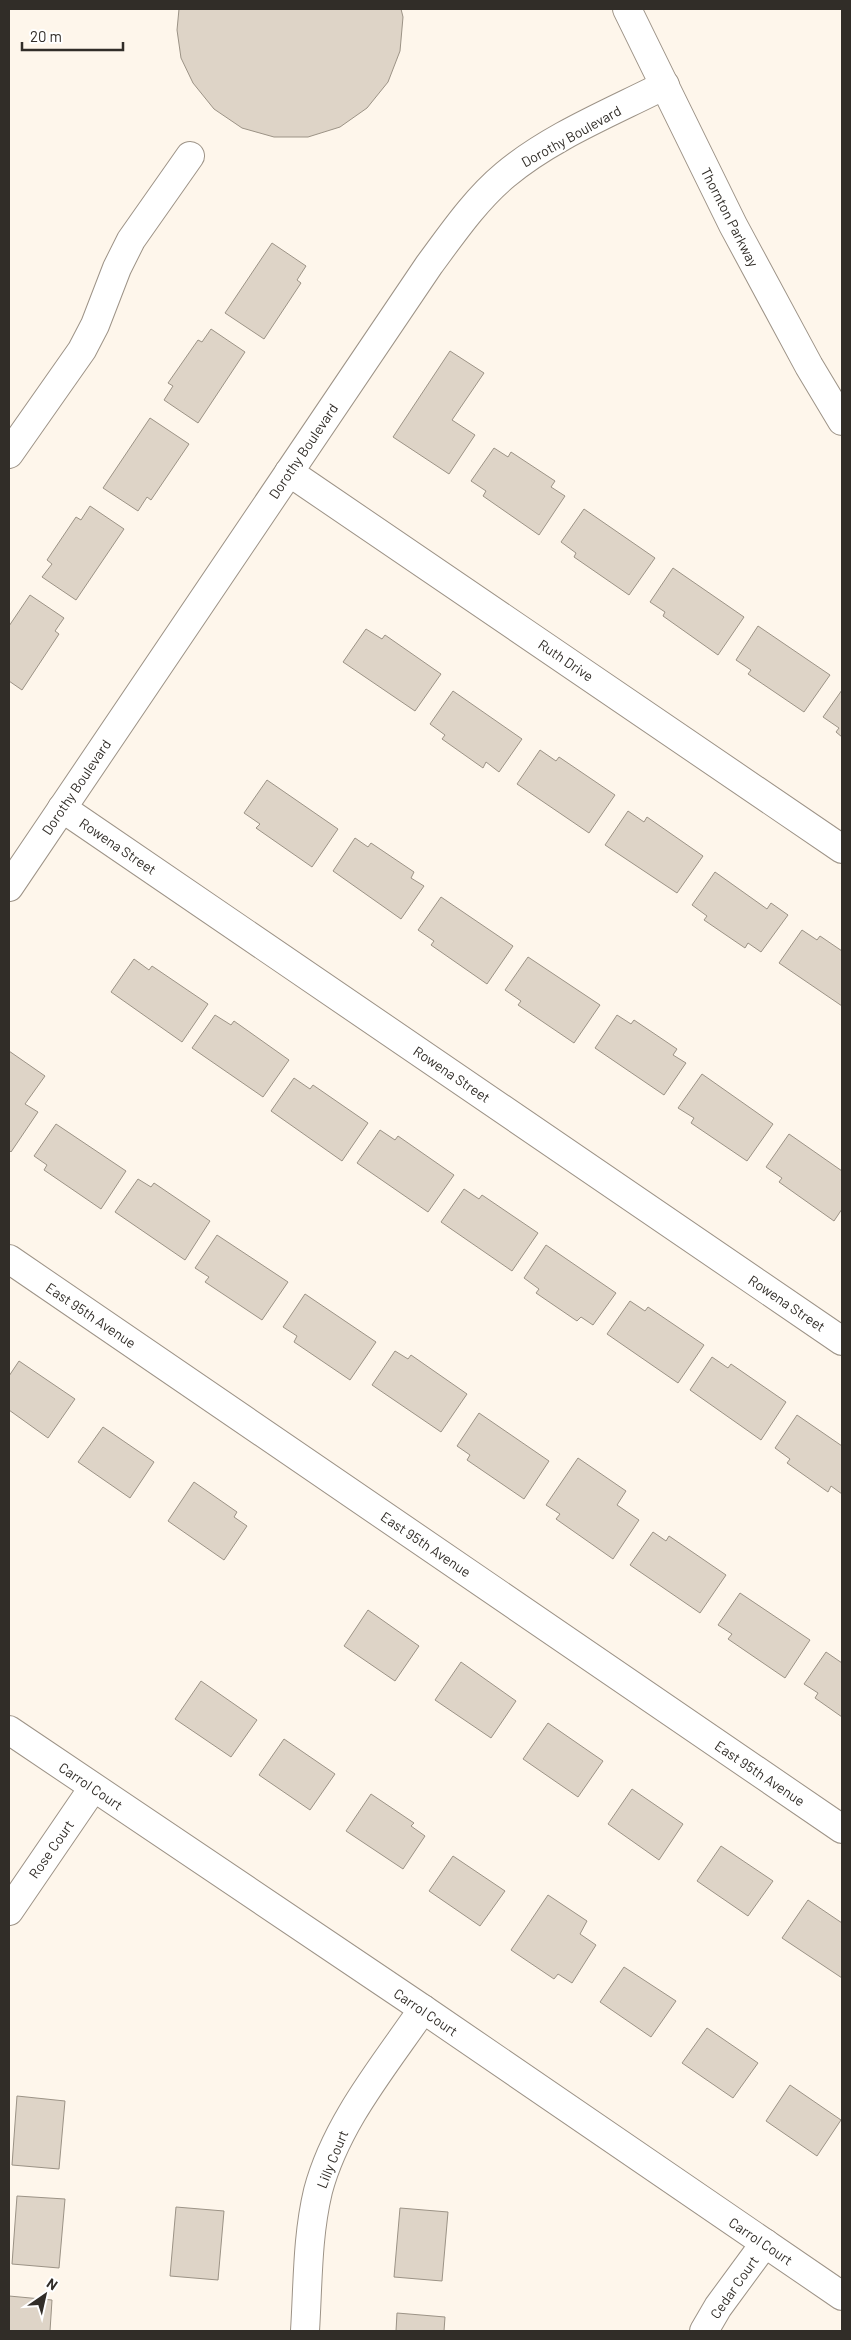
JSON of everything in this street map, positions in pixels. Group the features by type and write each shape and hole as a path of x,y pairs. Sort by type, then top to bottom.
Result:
{"street":[{"name":"Thornton Parkway","path":"627,9 733,225 808,366 842,421"},
{"name":"Dorothy Boulevard","path":"9,887 428,265 464,217 504,175 536,152 665,85"},
{"path":"9,454 82,350 95,325 131,240 190,156"},
{"name":"Ruth Drive","path":"289,472 842,849"},
{"name":"Rowena Street","path":"62,808 842,1341"},
{"name":"East 95th Avenue","path":"9,1259 842,1829"},
{"name":"Carrol Court","path":"9,1730 423,2009 842,2296"},
{"name":"Rose Court","path":"9,1911 93,1788"},
{"name":"Lilly Court","path":"305,2331 312,2222 318,2189 337,2139 363,2096 423,2009"},
{"name":"Cedar Court","path":"704,2331 718,2307 765,2243"}],"building":[{"path":"179,9 401,9 403,17 400,51 388,82 367,108 340,127 308,137 274,137 242,128 214,109 193,83 181,58 177,30"},
{"path":"272,243 306,266 297,280 301,283 264,339 225,313"},
{"path":"211,329 245,352 198,423 164,400 173,386 168,383 198,340 202,342"},
{"path":"450,351 484,373 452,420 475,435 449,474 393,437"},
{"path":"150,418 189,444 151,500 147,497 138,511 103,488"},
{"path":"494,448 508,457 511,452 555,481 551,487 565,496 539,535 483,496 486,491 471,481"},
{"path":"90,506 124,529 76,600 42,577 52,564 47,560 76,517 81,520"},
{"path":"584,509 655,558 629,595 574,557 576,553 561,542"},
{"path":"673,568 744,617 718,655 663,616 665,612 650,602"},
{"path":"30,595 64,618 55,631 59,634 22,690 9,681 9,626"},
{"path":"758,626 830,675 804,712 748,674 751,670 736,660"},
{"path":"366,629 382,639 385,635 441,674 415,711 343,662"},
{"path":"842,690 842,737 836,732 839,728 823,717"},
{"path":"453,691 522,739 499,772 486,762 483,768 442,739 445,735 430,724"},
{"path":"540,750 556,761 559,757 615,795 589,833 517,784"},
{"path":"267,780 338,829 312,867 256,828 260,824 244,813"},
{"path":"628,811 644,822 647,817 703,856 677,893 605,845"},
{"path":"355,838 368,847 371,843 414,872 411,878 424,886 401,919 333,871"},
{"path":"715,872 767,909 771,903 788,915 761,952 748,943 745,948 704,920 707,916 692,905"},
{"path":"441,897 513,946 487,984 431,945 434,941 418,930"},
{"path":"802,930 817,940 820,936 842,951 842,1006 779,963"},
{"path":"528,957 600,1005 574,1043 518,1005 521,1001 505,990"},
{"path":"134,959 149,970 152,966 208,1004 182,1042 111,992"},
{"path":"215,1015 231,1025 234,1021 289,1060 263,1097 192,1048"},
{"path":"617,1015 631,1024 634,1020 677,1049 673,1055 686,1063 664,1095 595,1048"},
{"path":"9,1051 45,1076 25,1104 38,1112 11,1152 9,1150"},
{"path":"702,1074 773,1124 747,1161 691,1123 694,1118 678,1108"},
{"path":"294,1078 310,1089 313,1085 368,1123 342,1161 271,1111"},
{"path":"56,1124 126,1171 101,1209 44,1170 47,1165 34,1156"},
{"path":"380,1130 395,1140 398,1136 454,1175 428,1212 357,1163"},
{"path":"789,1134 842,1171 842,1209 834,1221 779,1182 782,1178 766,1167"},
{"path":"138,1179 151,1187 154,1183 210,1221 185,1260 115,1212"},
{"path":"464,1189 479,1199 482,1195 538,1233 512,1271 441,1222"},
{"path":"217,1235 288,1282 262,1320 205,1282 209,1277 195,1268"},
{"path":"546,1245 616,1293 593,1325 581,1317 577,1321 536,1293 539,1289 524,1278"},
{"path":"305,1294 376,1342 350,1380 294,1342 297,1336 283,1327"},
{"path":"630,1301 645,1311 648,1307 704,1345 678,1383 607,1334"},
{"path":"395,1351 408,1359 411,1355 467,1394 441,1432 372,1385"},
{"path":"712,1357 728,1368 731,1364 786,1402 761,1440 690,1390"},
{"path":"19,1361 75,1399 48,1438 9,1410 9,1376"},
{"path":"479,1413 549,1461 524,1499 467,1460 470,1455 457,1446"},
{"path":"797,1415 842,1446 842,1494 831,1486 828,1492 787,1463 790,1459 775,1448"},
{"path":"103,1427 154,1462 130,1498 78,1462"},
{"path":"578,1458 626,1491 617,1505 639,1520 613,1559 556,1519 560,1514 546,1505"},
{"path":"194,1482 237,1512 234,1517 247,1526 224,1560 168,1521"},
{"path":"653,1532 666,1541 669,1536 726,1575 700,1613 630,1565"},
{"path":"740,1593 810,1640 785,1678 728,1639 732,1634 718,1625"},
{"path":"368,1610 419,1646 395,1681 344,1646"},
{"path":"826,1652 842,1663 842,1717 815,1698 818,1693 804,1684"},
{"path":"461,1662 516,1701 491,1738 435,1700"},
{"path":"201,1681 257,1720 231,1757 175,1719"},
{"path":"548,1723 603,1761 578,1797 523,1759"},
{"path":"284,1739 335,1774 310,1810 259,1775"},
{"path":"632,1789 683,1824 659,1860 608,1824"},
{"path":"371,1794 414,1823 411,1826 425,1836 403,1869 346,1831"},
{"path":"721,1846 773,1881 748,1916 697,1881"},
{"path":"453,1856 505,1891 480,1926 429,1891"},
{"path":"548,1895 587,1921 580,1934 596,1945 572,1983 558,1974 554,1979 511,1950"},
{"path":"808,1900 842,1923 842,1978 782,1938"},
{"path":"624,1967 676,2001 651,2037 600,2002"},
{"path":"707,2028 758,2063 733,2098 682,2063"},
{"path":"790,2085 841,2120 817,2156 766,2121"},
{"path":"17,2096 65,2101 59,2169 12,2165"},
{"path":"17,2196 65,2199 59,2268 12,2264"},
{"path":"176,2207 224,2211 218,2280 170,2276"},
{"path":"400,2208 448,2212 442,2281 394,2277"},
{"path":"9,2296 52,2300 50,2331 9,2331"},
{"path":"397,2313 445,2317 444,2331 396,2331"}]}
